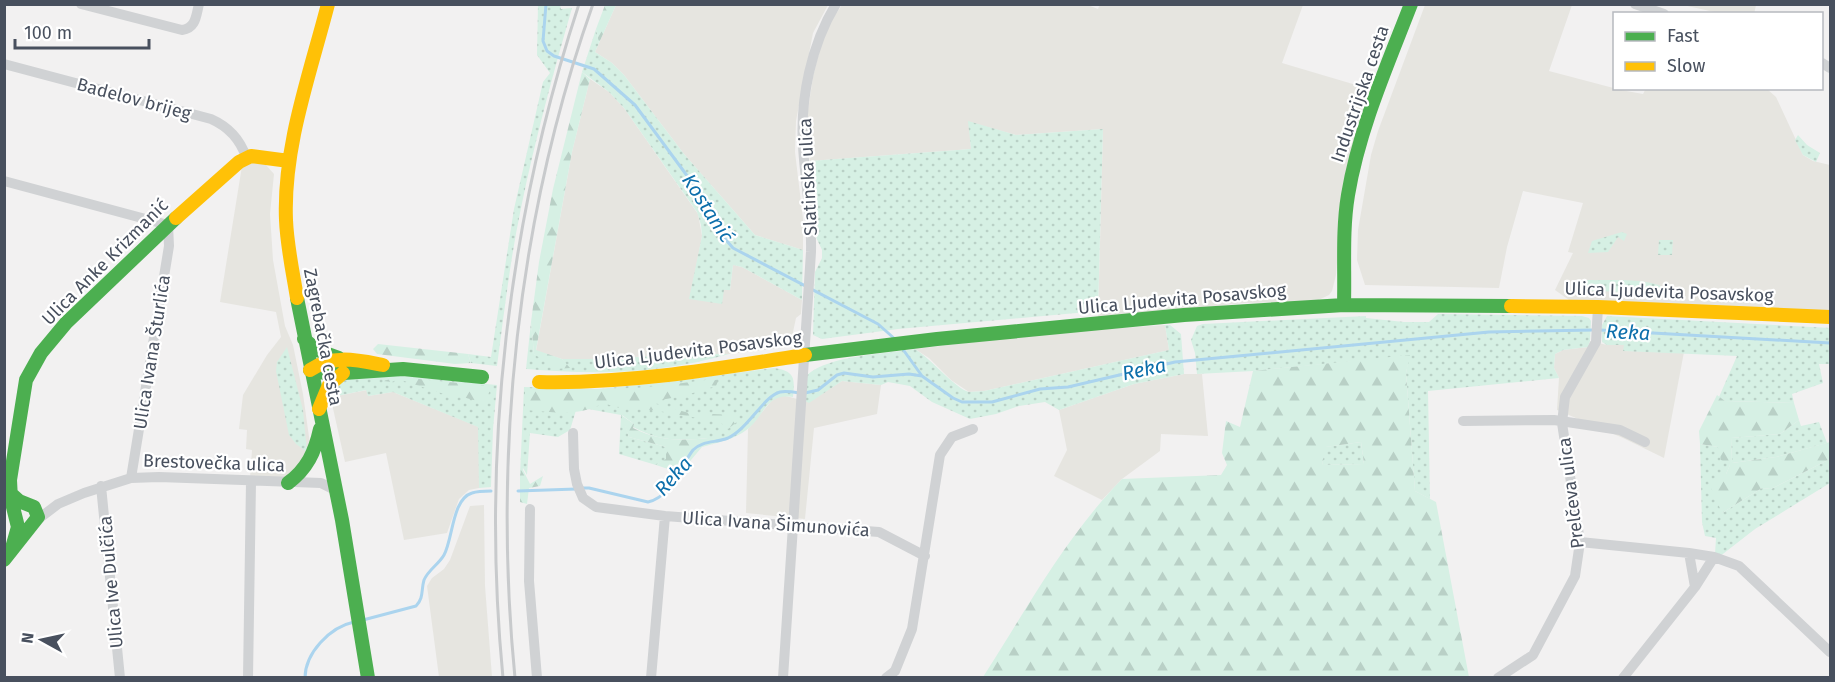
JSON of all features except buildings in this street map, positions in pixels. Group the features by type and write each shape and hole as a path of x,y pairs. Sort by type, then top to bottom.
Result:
{"main road":[{"name":"Zagrebačka cesta","path":"328,4 297,119 289,161 286,200 287,230 304,339 337,491 368,678"},
{"name":"Industrijska cesta","path":"1344,305 1347,198 1354,162 1363,131 1410,4"},
{"path":"246,158 261,157 289,161"},
{"name":"Ulica Anke Krizmanić","path":"27,516 7,492 26,380 32,368 66,323 168,225 232,167 246,158"},
{"name":"Ulica Ljudevita Posavskog","path":"539,382 597,382 662,377 804,355 911,342 1184,315 1344,305 1830,317"},
{"path":"304,339 342,365 482,377"},
{"path":"310,370 329,374 342,365"},
{"path":"288,483 297,478 310,462 329,385 342,365"},
{"name":"Brestovečka ulica","path":"8,554 27,516"}],"street":[{"path":"81,4 182,30 188,30 194,24 199,4"},
{"name":"Slatinska ulica","path":"783,678 812,226 803,144 804,111 815,50 823,28 836,4"},
{"path":"1635,4 1658,12"},
{"name":"Badelov brijeg","path":"4,64 211,119 231,131 246,158"},
{"path":"4,181 168,225"},
{"name":"Ulica Ivana Šturlića","path":"131,478 168,246 168,225"},
{"name":"Prelčeva ulica","path":"1498,678 1533,655 1575,576 1580,542 1562,423 1565,397 1596,342 1598,312"},
{"name":"Prelčeva ulica","path":"1463,421 1554,420 1620,430 1645,442"},
{"path":"886,678 895,671 912,629 940,455 952,437 973,429"},
{"name":"Ulica Ivana Šimunovića","path":"573,433 574,469 579,488 583,498 596,507 665,516 879,532 925,556"},
{"name":"Brestovečka ulica","path":"27,516 101,486 131,478 159,477 324,484 337,491"},
{"path":"248,678 251,482"},
{"name":"Ulica Ive Dulčića","path":"101,486 120,678"},
{"path":"530,509 529,581 537,678"},
{"path":"651,678 665,516"},
{"path":"1580,542 1689,553 1714,557 1739,566 1830,652"},
{"path":"1689,553 1695,586"},
{"path":"1623,678 1695,586 1714,557"}],"shaded area":[{"path":"1085,4 1098,9 1100,4 1303,5 1282,63 1373,90 1342,200 1336,275 1329,295 1314,302 1244,303 1098,319 1103,129 1016,135 969,122 971,149 810,161 806,123 813,77 829,24 842,5"},
{"path":"616,5 828,5 813,33 796,121 795,152 803,219 803,250 755,235 684,154 624,75 612,63 595,52"},
{"path":"1425,5 1572,5 1549,71 1613,88 1613,90 1643,94 1645,90 1768,90 1776,97 1803,155 1813,161 1830,165 1830,313 1569,300 1555,290 1573,253 1568,252 1583,203 1523,191 1507,247 1499,288 1365,285 1357,260 1358,230 1371,155"},
{"path":"1683,5 1756,5 1754,12 1714,12"},
{"path":"590,79 609,92 624,108 698,214 702,236 690,299 724,289 730,290 733,265 742,267 802,300 801,314 796,318 793,332 796,337 792,344 781,348 729,354 674,354 594,360 562,359 536,351 572,152"},
{"path":"252,163 265,164 274,174 270,214 273,260 285,326 293,345 303,394 310,444 310,449 290,477 250,478 252,450 246,449 247,430 239,429 243,395 267,355 281,337 276,312 220,302 242,166"},
{"path":"1165,325 1169,350 984,391 969,392 951,380 929,358 915,349 1050,333"},
{"path":"1590,341 1607,345 1624,345 1624,351 1684,352 1664,458 1557,410 1559,378 1554,368 1555,354 1563,350 1588,347"},
{"path":"1184,374 1202,374 1208,436 1161,434 1160,451 1122,479 1102,500 1054,476 1067,450 1059,410 1134,384"},
{"path":"842,381 881,385 877,414 814,428 805,519 746,513 748,429 773,399 782,395 809,402"},
{"path":"367,390 368,396 393,392 479,427 479,488 469,490 459,499 447,533 404,540 386,453 345,462 332,397"},
{"path":"484,505 485,586 492,677 439,677 427,586 450,560 470,506"}],"green space":[{"path":"538,5 560,5 561,9 572,8 532,157 521,208 510,267 497,366 471,363 468,354 491,357 514,209 543,82 550,73 537,55"},
{"path":"605,5 616,5 599,43 596,29"},
{"path":"596,29 599,43 595,52 612,63 624,75 684,154 755,235 803,250 802,300 742,267 733,265 730,290 724,290 722,304 689,299 702,236 697,212 624,108 609,92 582,72"},
{"path":"582,72 590,79 572,152 536,350 562,359 570,368 556,369 534,354 531,322 539,262 553,189"},
{"path":"968,121 1016,135 1103,129 1098,311 898,329 822,339 813,335 815,272 822,258 822,250 816,237 816,212 810,161 971,149"},
{"path":"1798,135 1807,145 1820,153 1816,162 1803,155 1795,140"},
{"path":"1622,232 1627,234 1624,241 1618,237 1608,252 1588,253 1592,241"},
{"path":"1659,240 1673,240 1672,255 1658,255"},
{"path":"1587,280 1645,282 1666,288 1672,294 1573,290 1577,284"},
{"path":"1438,314 1582,316 1591,321 1588,347 1563,350 1555,354 1554,368 1559,378 1428,391 1430,499 1415,491 1406,373 1409,356 1197,374 1191,340 1197,326 1203,324 1366,316 1366,318 1404,322 1429,322"},
{"path":"1607,316 1830,328 1830,364 1819,364 1823,383 1792,394 1794,403 1725,401 1719,397 1737,356 1623,351 1624,345 1607,345 1602,342 1602,325"},
{"path":"531,322 534,354 569,368 562,359 729,354 678,366 628,371 578,372 526,369"},
{"path":"1165,325 1170,325 1181,334 1184,374 1134,384 1059,410 1045,402 1019,406 996,414 970,419 932,402 910,386 888,382 881,385 842,381 809,403 805,401 807,375 817,368 843,359 915,349 964,390 984,391 1169,350"},
{"path":"378,344 468,354 471,363 455,364 377,354 373,349"},
{"path":"287,347 303,410 307,452 289,435 276,371 277,362"},
{"path":"1410,355 1406,373 1415,491 1436,502 1469,677 983,677 1065,549 1122,479 1221,475 1227,465 1222,453 1226,421 1240,427 1253,371","holes":["1361,442 1364,464 1322,465 1326,447"]},
{"path":"774,368 790,373 794,385 793,397 777,398 771,401 749,428 732,438 713,444 707,438 678,440 660,437 633,427 634,424 622,415 629,437 666,447 666,460 656,465 619,454 621,415 577,407 570,430 558,437 530,433 527,475 523,468 520,475 524,387 598,389"},
{"path":"382,374 497,385 491,487 479,488 478,427 393,392 368,396 366,390 332,397 333,391 343,377"},
{"path":"399,377 491,387 486,401 480,401 450,396 398,379 392,382 383,381"},
{"path":"713,379 718,381 716,386 683,396 649,402 689,413 735,415 738,421 728,429 720,422 653,410 619,408 603,403 575,412 525,410 525,390 619,389"},
{"path":"1717,395 1725,401 1794,403 1799,420 1780,434 1731,438 1732,463 1776,457 1830,442 1830,459 1771,489 1762,488 1722,513 1708,481 1726,474 1730,465 1721,460 1718,447 1700,444 1699,431"},
{"path":"621,415 634,424 633,428 661,438 678,440 708,438 713,444 702,447 680,473 656,465 666,459 666,447 629,437"},
{"path":"1799,420 1801,426 1819,422 1827,443 1776,457 1732,463 1731,438 1780,434"},
{"path":"1361,442 1364,464 1322,465 1325,447"},
{"path":"1700,444 1718,447 1730,465 1726,474 1722,513 1762,488 1771,489 1830,459 1830,483 1755,529 1719,557 1715,554 1716,538 1705,536 1702,522"},
{"path":"522,468 530,484 543,476 540,486 529,488 527,504 520,502"}],"waterway":[{"name":"Kostanić","path":"546,4 543,41 547,51 554,56 594,69 635,105 713,211 720,233 733,248 878,324 896,340"},
{"name":"Reka","path":"805,393 818,390 837,375 844,373 873,377 909,374 922,376 962,402 992,402 1040,389 1068,387 1175,362 1489,332 1594,330"},
{"name":"Reka","path":"1600,330 1830,343"},
{"name":"Kostanić","path":"902,348 922,376"},
{"name":"Reka","path":"583,488 648,502 656,499 669,488 697,447 735,434 774,395 782,392 799,393"},
{"name":"Reka","path":"518,491 576,489"},
{"name":"Reka","path":"363,620 416,606 419,603 426,576 444,555 447,548 460,503 472,493 491,491"},
{"name":"Reka","path":"305,678 309,659 320,642 336,629 354,622"}],"railway":[{"path":"503,678 497,593 496,507 499,422 506,337 518,253 534,169 554,86 579,4"},
{"path":"515,678 509,593 507,508 510,422 517,337 529,252 546,168 567,85 593,4"}],"traffic: fast":[{"path":"1344,305 1345,222 1353,170 1375,98 1411,4"},
{"path":"12,548 18,527 11,499 10,480 26,380 41,353 66,323 176,218"},
{"path":"297,298 342,520 368,678"},
{"path":"805,355 937,339 1184,315 1344,305 1511,306"},
{"path":"304,339 317,350 339,358"},
{"path":"310,370 329,374 403,369 482,377"},
{"path":"288,483 309,459 320,429"},
{"path":"4,560 38,517 34,507 19,501 9,492"}],"traffic: slow":[{"path":"297,298 289,250 286,193 293,138 328,4"},
{"path":"176,218 239,162 251,156 289,161"},
{"path":"1511,306 1598,307 1830,317"},
{"path":"539,382 639,378 805,355"},
{"path":"310,370 336,360 355,360 383,365"},
{"path":"319,409 329,385 343,373"}]}
